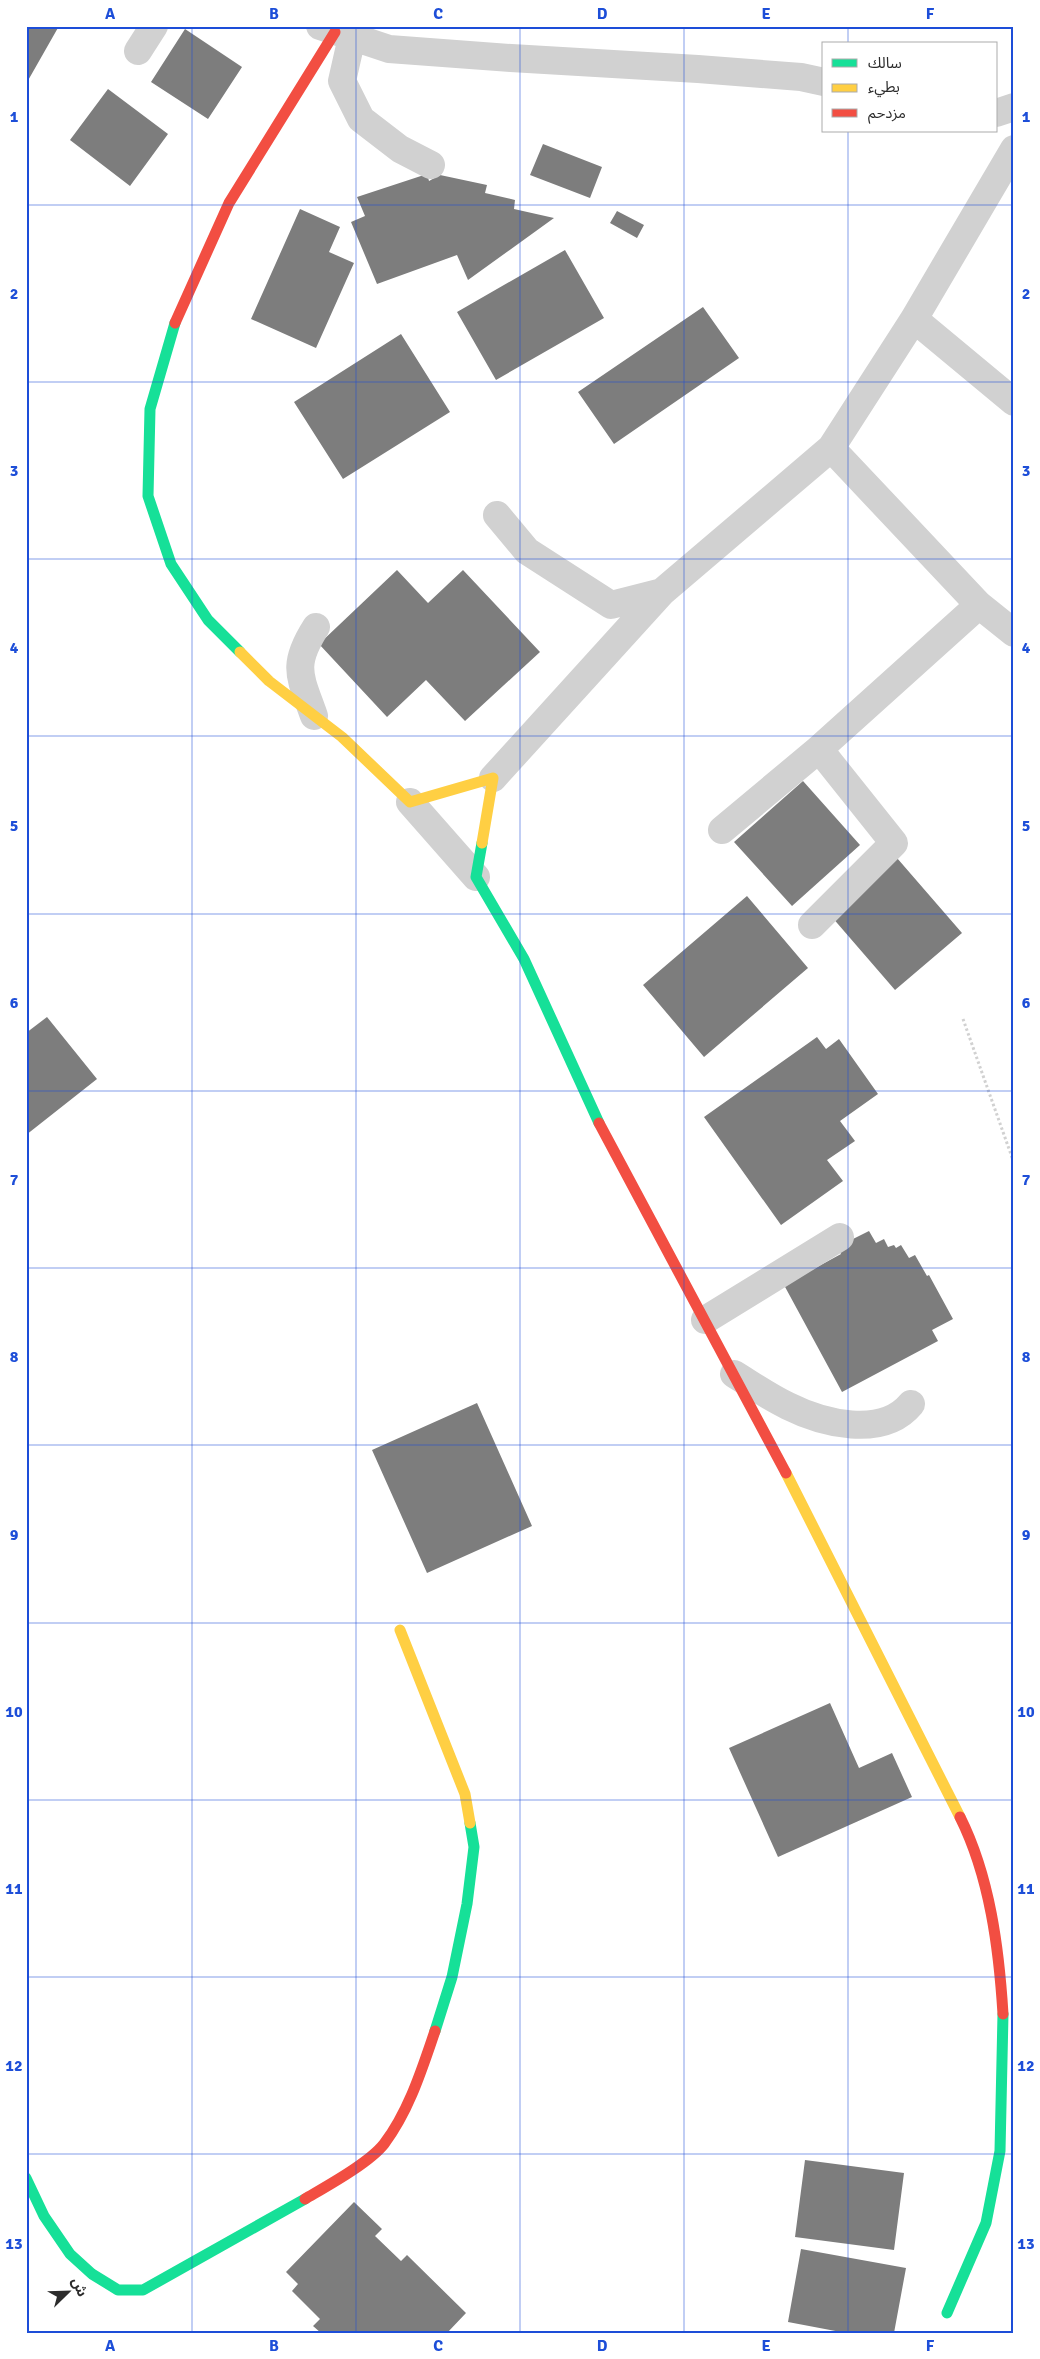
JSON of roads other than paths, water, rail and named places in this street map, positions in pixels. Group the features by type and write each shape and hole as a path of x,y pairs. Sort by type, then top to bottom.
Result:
{"street":[{"path":"138,51 154,26"},
{"path":"336,32 389,49 698,69 801,77 822,82"},
{"path":"336,32 342,81 360,119 400,149 431,166"},
{"path":"336,32 229,203 176,318 150,409 148,496 171,564 208,620 269,681 342,736 410,802 476,877 524,959 588,1100 774,1449 967,1831 986,1888 997,1954 1003,2013 1000,2151 986,2223 946,2313"},
{"path":"998,112 1014,107"},
{"path":"998,125 1014,129"},
{"path":"410,802 493,778 662,592 830,448 914,319 1014,148"},
{"path":"914,319 1014,402"},
{"path":"830,448 979,605 1014,633"},
{"path":"497,515 527,551 611,605 662,592"},
{"path":"722,830 819,749 979,605"},
{"path":"314,716 299,673 304,646 316,627"},
{"path":"812,925 894,843 819,749"},
{"path":"476,877 493,778"},
{"path":"705,1320 840,1237"},
{"path":"734,1374 788,1406 818,1418 852,1425 881,1423 904,1414 911,1404"},
{"path":"26,2178 44,2216 70,2254 92,2274 118,2290 143,2290 196,2262 344,2176 383,2145 406,2108 434,2034 452,1977 467,1904 474,1847 465,1794 400,1630"},
{"path":"1000,1987 1014,2018"}]}
